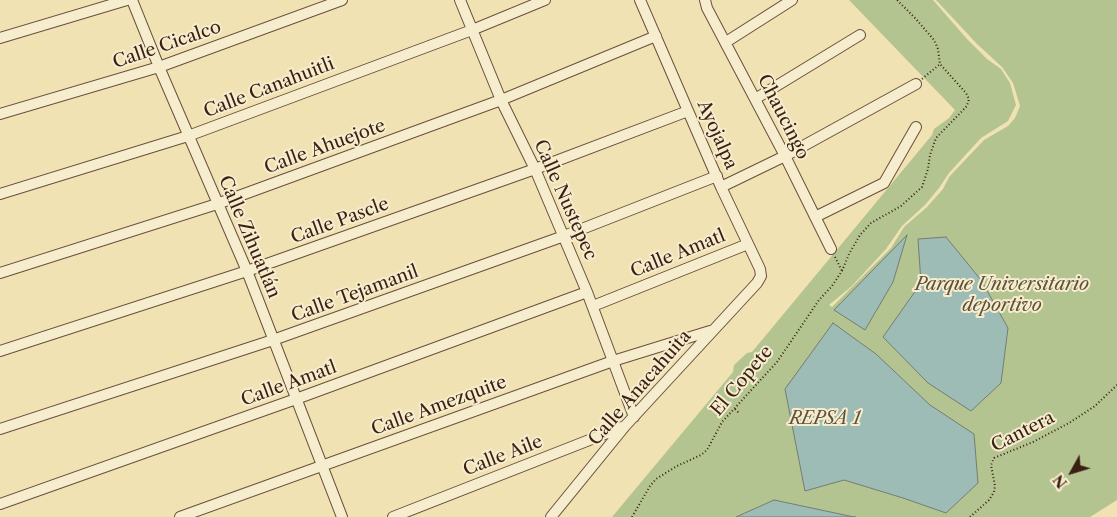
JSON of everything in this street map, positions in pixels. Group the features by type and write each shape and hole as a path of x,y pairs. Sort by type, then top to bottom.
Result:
{"street":[{"path":"0,38 127,0"},
{"name":"Calle Zihuatlán","path":"132,0 188,136 247,271 342,517"},
{"name":"Calle Cicalco","path":"0,114 159,67 342,0"},
{"name":"Calle Nustepec","path":"460,0 502,100 564,236 593,306 634,417"},
{"name":"Calle Canahuitli","path":"0,194 188,136 472,30 545,0"},
{"name":"Ayojalpa","path":"640,0 760,269 761,276 757,283"},
{"name":"Chaucingo","path":"705,0 707,8 785,156 830,249"},
{"path":"726,42 792,0"},
{"path":"755,98 860,35"},
{"name":"Calle Ahuejote","path":"0,273 217,204 502,100 656,36"},
{"path":"722,187 785,156 916,84"},
{"name":"Calle Pascle","path":"0,351 247,271 535,169 688,111"},
{"path":"815,217 884,183 916,126"},
{"name":"Calle Tejamanil","path":"0,429 273,340 564,236 717,176"},
{"name":"Calle Amatl","path":"593,306 748,244"},
{"name":"Calle Anacahuita","path":"551,517 625,426 757,283"},
{"name":"Calle Amatl","path":"0,504 296,399 587,292"},
{"name":"Calle Amezquite","path":"180,517 613,361 711,331"},
{"name":"Calle Aile","path":"393,517 625,426"}],"path":[{"name":"El Copete","path":"632,517 656,479 707,450 722,422 777,362 810,313 842,271 860,235 871,223 901,206 922,187 936,138 967,106 969,99 966,93 940,64 938,49 934,40 897,0"},
{"path":"916,84 940,64"},
{"path":"830,249 842,271"},
{"name":"Cantera","path":"970,517 989,500 994,492 995,486 991,465 994,458 1050,434 1084,414 1106,397 1117,385"},
{"path":"735,409 739,413"}],"green space":[{"path":"849,0 933,0 967,39 987,59 1001,69 1010,83 1016,105 1008,121 981,138 949,173 925,205 902,226 886,249 852,286 829,305 832,307 891,248 904,227 927,207 943,189 949,177 984,140 1008,126 1015,118 1020,106 1013,83 1002,67 977,44 936,0 1117,0 1117,500 1090,517 612,517 733,372 734,365 747,353 752,352 932,135 934,129 949,118 955,110"}],"water":[{"path":"907,235 893,282 865,330 834,310"},
{"path":"946,237 981,280 1008,328 1001,383 971,411 928,383 883,337 921,283 918,239"},
{"path":"833,323 876,354 930,405 974,434 978,483 946,513 844,480 805,491 785,389"},
{"path":"774,500 854,517 736,517"}],"park label":[{"name":"Parque Universitario deportivo","path":"1002,295"},
{"name":"REPSA 1","path":"825,419"}]}
